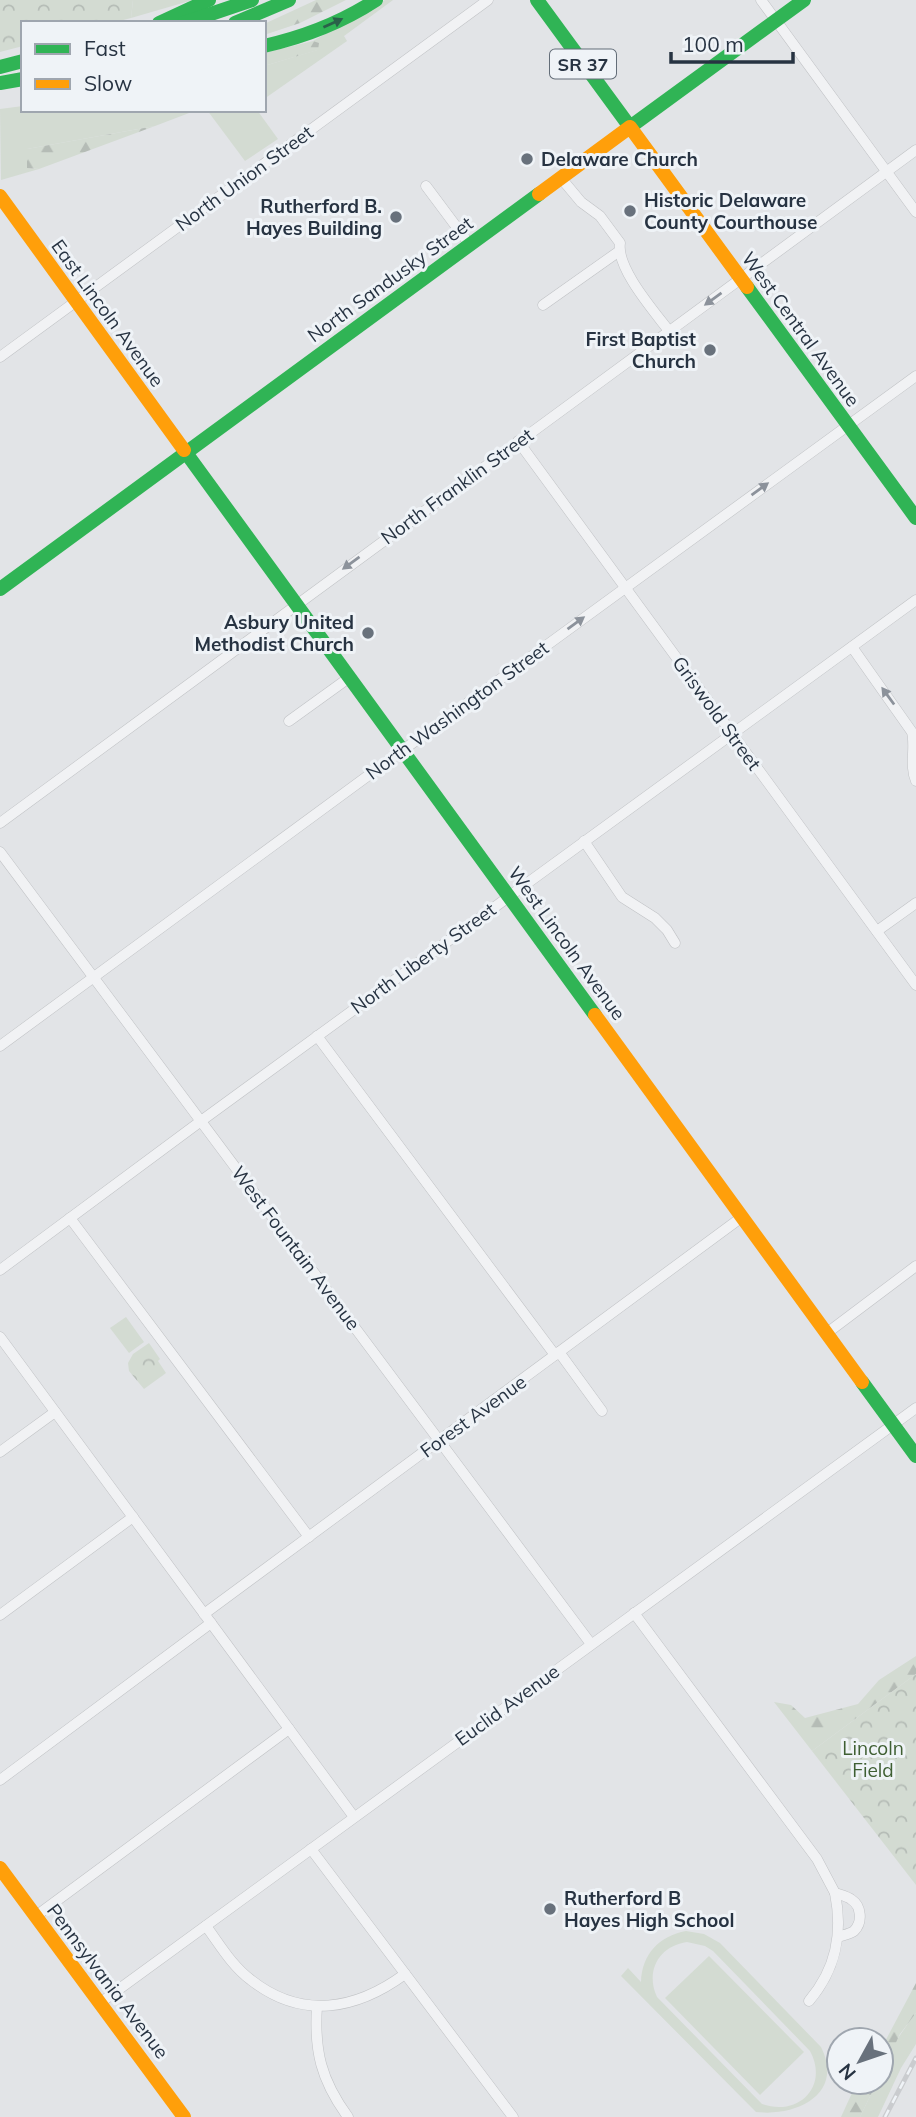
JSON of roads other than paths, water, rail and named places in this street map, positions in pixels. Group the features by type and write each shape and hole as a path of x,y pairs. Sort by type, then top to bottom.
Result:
{"main road":[{"path":"163,21 209,0"},
{"path":"190,21 252,0"},
{"path":"240,21 289,0"},
{"path":"266,45 313,32 376,0"},
{"name":"SR 37","path":"537,0 630,128"},
{"name":"North Sandusky Street","path":"0,589 804,0"},
{"path":"0,67 21,62"},
{"path":"0,83 21,79"},
{"name":"West Central Avenue","path":"630,128 916,519"},
{"name":"East Lincoln Avenue","path":"0,196 186,452"},
{"name":"West Lincoln Avenue","path":"186,452 916,1456"},
{"name":"Pennsylvania Avenue","path":"0,1868 184,2117"}],"street":[{"name":"North Union Street","path":"0,357 488,0"},
{"path":"761,0 916,212"},
{"name":"North Franklin Street","path":"0,822 916,150"},
{"path":"561,178 581,202 600,216 620,243 618,252 635,283 669,331"},
{"path":"426,186 470,245"},
{"path":"543,305 618,252"},
{"name":"North Washington Street","path":"0,1046 916,376"},
{"name":"Griswold Street","path":"518,441 916,985"},
{"name":"North Liberty Street","path":"0,1270 916,600"},
{"path":"852,647 912,732 914,746 911,764 916,780"},
{"path":"289,721 350,677"},
{"path":"584,841 622,897 656,918 675,943"},
{"name":"West Fountain Avenue","path":"0,852 591,1644"},
{"path":"877,931 916,903"},
{"path":"317,1036 602,1411"},
{"name":"Forest Avenue","path":"0,1780 309,1537 742,1217"},
{"path":"70,1218 309,1537"},
{"path":"827,1333 916,1266"},
{"path":"0,1337 354,1817"},
{"name":"Euclid Avenue","path":"100,2003 916,1408"},
{"path":"0,1452 55,1412"},
{"path":"0,1615 133,1517"},
{"path":"634,1612 832,1883 838,1947 830,1970 809,2001"},
{"path":"36,1916 289,1729"},
{"path":"312,1849 513,2117"},
{"path":"835,1893 856,1903 860,1916 855,1930 838,1937"},
{"path":"206,1926 236,1966 251,1980 283,1998 317,2006 341,2004 370,1996 405,1974"},
{"path":"317,2006 315,2039 320,2064 333,2095 348,2117"}],"railway":[{"path":"885,2117 916,2058"}],"place":[{"name":"Delaware Church","path":"527,159"},
{"name":"Historic Delaware County Courthouse","path":"630,211"},
{"name":"Rutherford B. Hayes Building","path":"396,217"},
{"name":"First Baptist Church","path":"710,350"},
{"name":"Asbury United Methodist Church","path":"368,633"},
{"name":"Rutherford B Hayes High School","path":"550,1909"}],"park label":[{"name":"Lincoln Field","path":"873,1759"}]}
